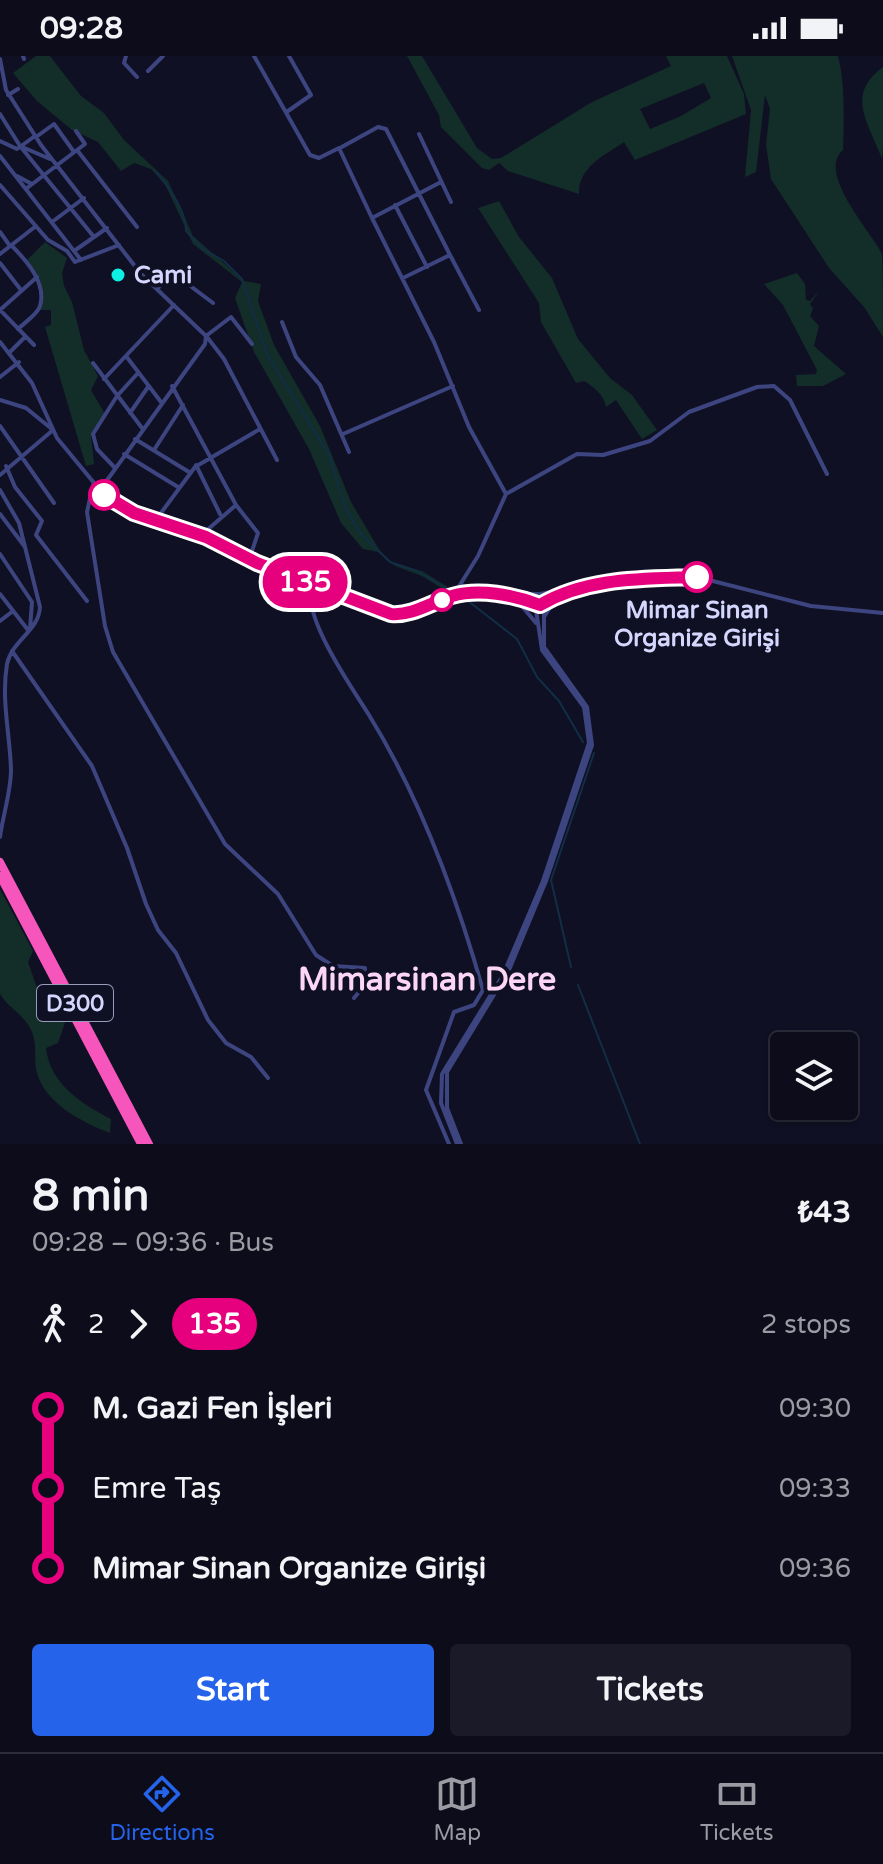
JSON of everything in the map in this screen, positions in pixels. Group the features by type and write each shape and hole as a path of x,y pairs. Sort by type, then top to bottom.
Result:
{"highway":[{"name":"D300","path":"0,862 149,1144"},
{"name":"D300","path":"0,876 140,1144"}],"street":[{"path":"126,56 124,63 137,77"},
{"path":"148,71 163,56"},
{"path":"254,56 312,157 319,158 376,128 384,128 479,310"},
{"path":"288,111 311,95 289,56"},
{"path":"0,59 1,81 36,136 119,245 224,359 277,460"},
{"path":"8,95 18,89"},
{"path":"0,114 20,146 94,237"},
{"path":"0,141 17,149 54,124 137,227"},
{"path":"30,186 86,140 76,131"},
{"path":"419,134 451,202"},
{"path":"0,150 5,145"},
{"path":"20,146 53,160"},
{"path":"339,148 403,278 469,427 506,494"},
{"path":"0,156 13,174 30,186 81,260"},
{"path":"372,218 441,182"},
{"path":"0,185 7,197 75,262 119,245"},
{"path":"52,222 84,198"},
{"path":"395,205 427,267"},
{"path":"0,254 37,225"},
{"path":"74,251 107,228"},
{"path":"0,232 37,277 40,308 18,329"},
{"path":"403,278 450,255"},
{"path":"0,263 22,290"},
{"path":"157,289 173,273 213,303"},
{"path":"34,345 0,310 37,277"},
{"path":"104,379 174,305"},
{"path":"100,490 205,344 206,336 231,317 252,344"},
{"path":"282,322 296,357 320,385 349,452"},
{"path":"10,352 26,337"},
{"path":"0,342 19,362 53,430 100,490 134,513 206,537 257,563 391,614 406,613 453,596 565,592 613,580 697,577 811,606 883,613"},
{"path":"126,356 161,402"},
{"path":"0,377 19,362"},
{"path":"93,363 142,429"},
{"path":"115,468 97,449 93,434 117,396 138,373"},
{"path":"172,386 236,505 259,534 250,555"},
{"path":"343,434 453,386"},
{"path":"453,596 478,556 506,494 577,454 603,455 650,441 689,412 766,386 783,391 790,400 827,474"},
{"path":"130,413 148,387"},
{"path":"0,400 26,408 53,430"},
{"path":"154,450 183,405"},
{"path":"0,426 54,503"},
{"path":"155,521 196,465 260,429"},
{"path":"0,475 6,466 53,430"},
{"path":"135,439 189,472"},
{"path":"124,454 178,487"},
{"path":"196,465 220,514"},
{"path":"6,466 15,487 42,521 36,535 87,601"},
{"path":"94,484 87,512 105,626 113,652 225,844 278,894 316,955 333,966 365,969 364,986 354,998"},
{"path":"0,490 19,523 40,607 38,621 12,651 5,689 11,769 0,837"},
{"path":"206,531 236,505"},
{"path":"0,514 27,550"},
{"path":"169,525 206,531 250,555 352,595 374,608"},
{"path":"0,554 32,602 29,631"},
{"path":"312,584 308,600 328,647 389,749 447,875 483,990 474,1005 454,1012 446,1044 426,1085 427,1096 449,1144"},
{"path":"501,595 535,603 556,598 565,592"},
{"path":"0,594 29,631"},
{"path":"539,594 544,602 540,625"},
{"path":"459,1144 445,1096 447,1072 509,970 546,881 592,745 592,720 587,707 550,658 535,603 539,594"},
{"path":"514,598 540,625"},
{"path":"540,625 556,598"},
{"path":"0,621 13,611"},
{"path":"12,651 92,766 127,848 146,904 158,930 182,963 208,1020 226,1043 251,1057 268,1078"}],"green space":[{"path":"36,56 50,56 81,96 104,113 124,140 168,181 193,236 244,281 261,284 258,301 274,345 320,426 351,502 380,551 393,563 422,571 454,591 451,594 422,576 395,566 378,552 363,549 341,523 309,449 254,352 235,298 242,282 193,244 164,182 151,169 134,163 121,171 98,142 72,130 37,101 13,73"},
{"path":"407,56 422,56 477,148 492,159 501,158 592,102 671,66 666,56 727,56 744,94 746,114 635,160 624,142 588,169 579,194 508,171 499,163 489,170 482,168 441,127 439,115","holes":["704,83 711,98 681,116 650,129 640,109"]},
{"path":"732,56 838,56 844,127 843,150 836,160 836,173 848,202 882,254 883,337 864,307 829,268 771,179 766,145 770,109 765,95 756,172 745,177 751,110"},
{"path":"883,67 882,159 866,121 862,99 871,77"},
{"path":"499,201 519,237 552,278 578,339 610,378 632,395 657,430 642,439 616,400 606,407 601,395 591,386 584,381 576,383 541,322 539,303 478,208"},
{"path":"45,242 67,258 62,273 64,286 72,302 84,350 98,376 91,390 105,414 91,435 94,464 86,466 45,327 51,325 51,310 41,310 40,282 26,261"},
{"path":"797,273 805,284 806,300 810,301 820,290 810,304 813,309 810,316 819,326 814,346 846,374 823,386 797,386 796,375 816,374 817,370 783,305 764,284"},
{"path":"0,889 33,951 28,962 44,1008 56,1009 67,1017 58,1043 46,1048 49,1061 69,1091 111,1119 110,1133 65,1110 46,1092 36,1069 32,1032 0,994"}],"waterway":[{"path":"155,171 180,207 186,231 203,249 224,261 242,279 267,354 329,455 346,509 361,534 390,562 417,571 452,591"},
{"path":"463,597 517,639 537,677 559,701 583,742"},
{"path":"571,967 551,880 594,753"},
{"path":"578,985 640,1144"}],"bus line":[{"name":"135","path":"104,495 134,513 206,537 257,563 370,608 397,615 465,593 501,595 542,605 565,592 613,580 697,577"}],"place":[{"name":"Cami","path":"118,275"},
{"name":"Mimar Sinan Organize Girişi","path":"697,577"}],"district":[{"name":"Mimarsinan Dere","path":"427,979"}]}
